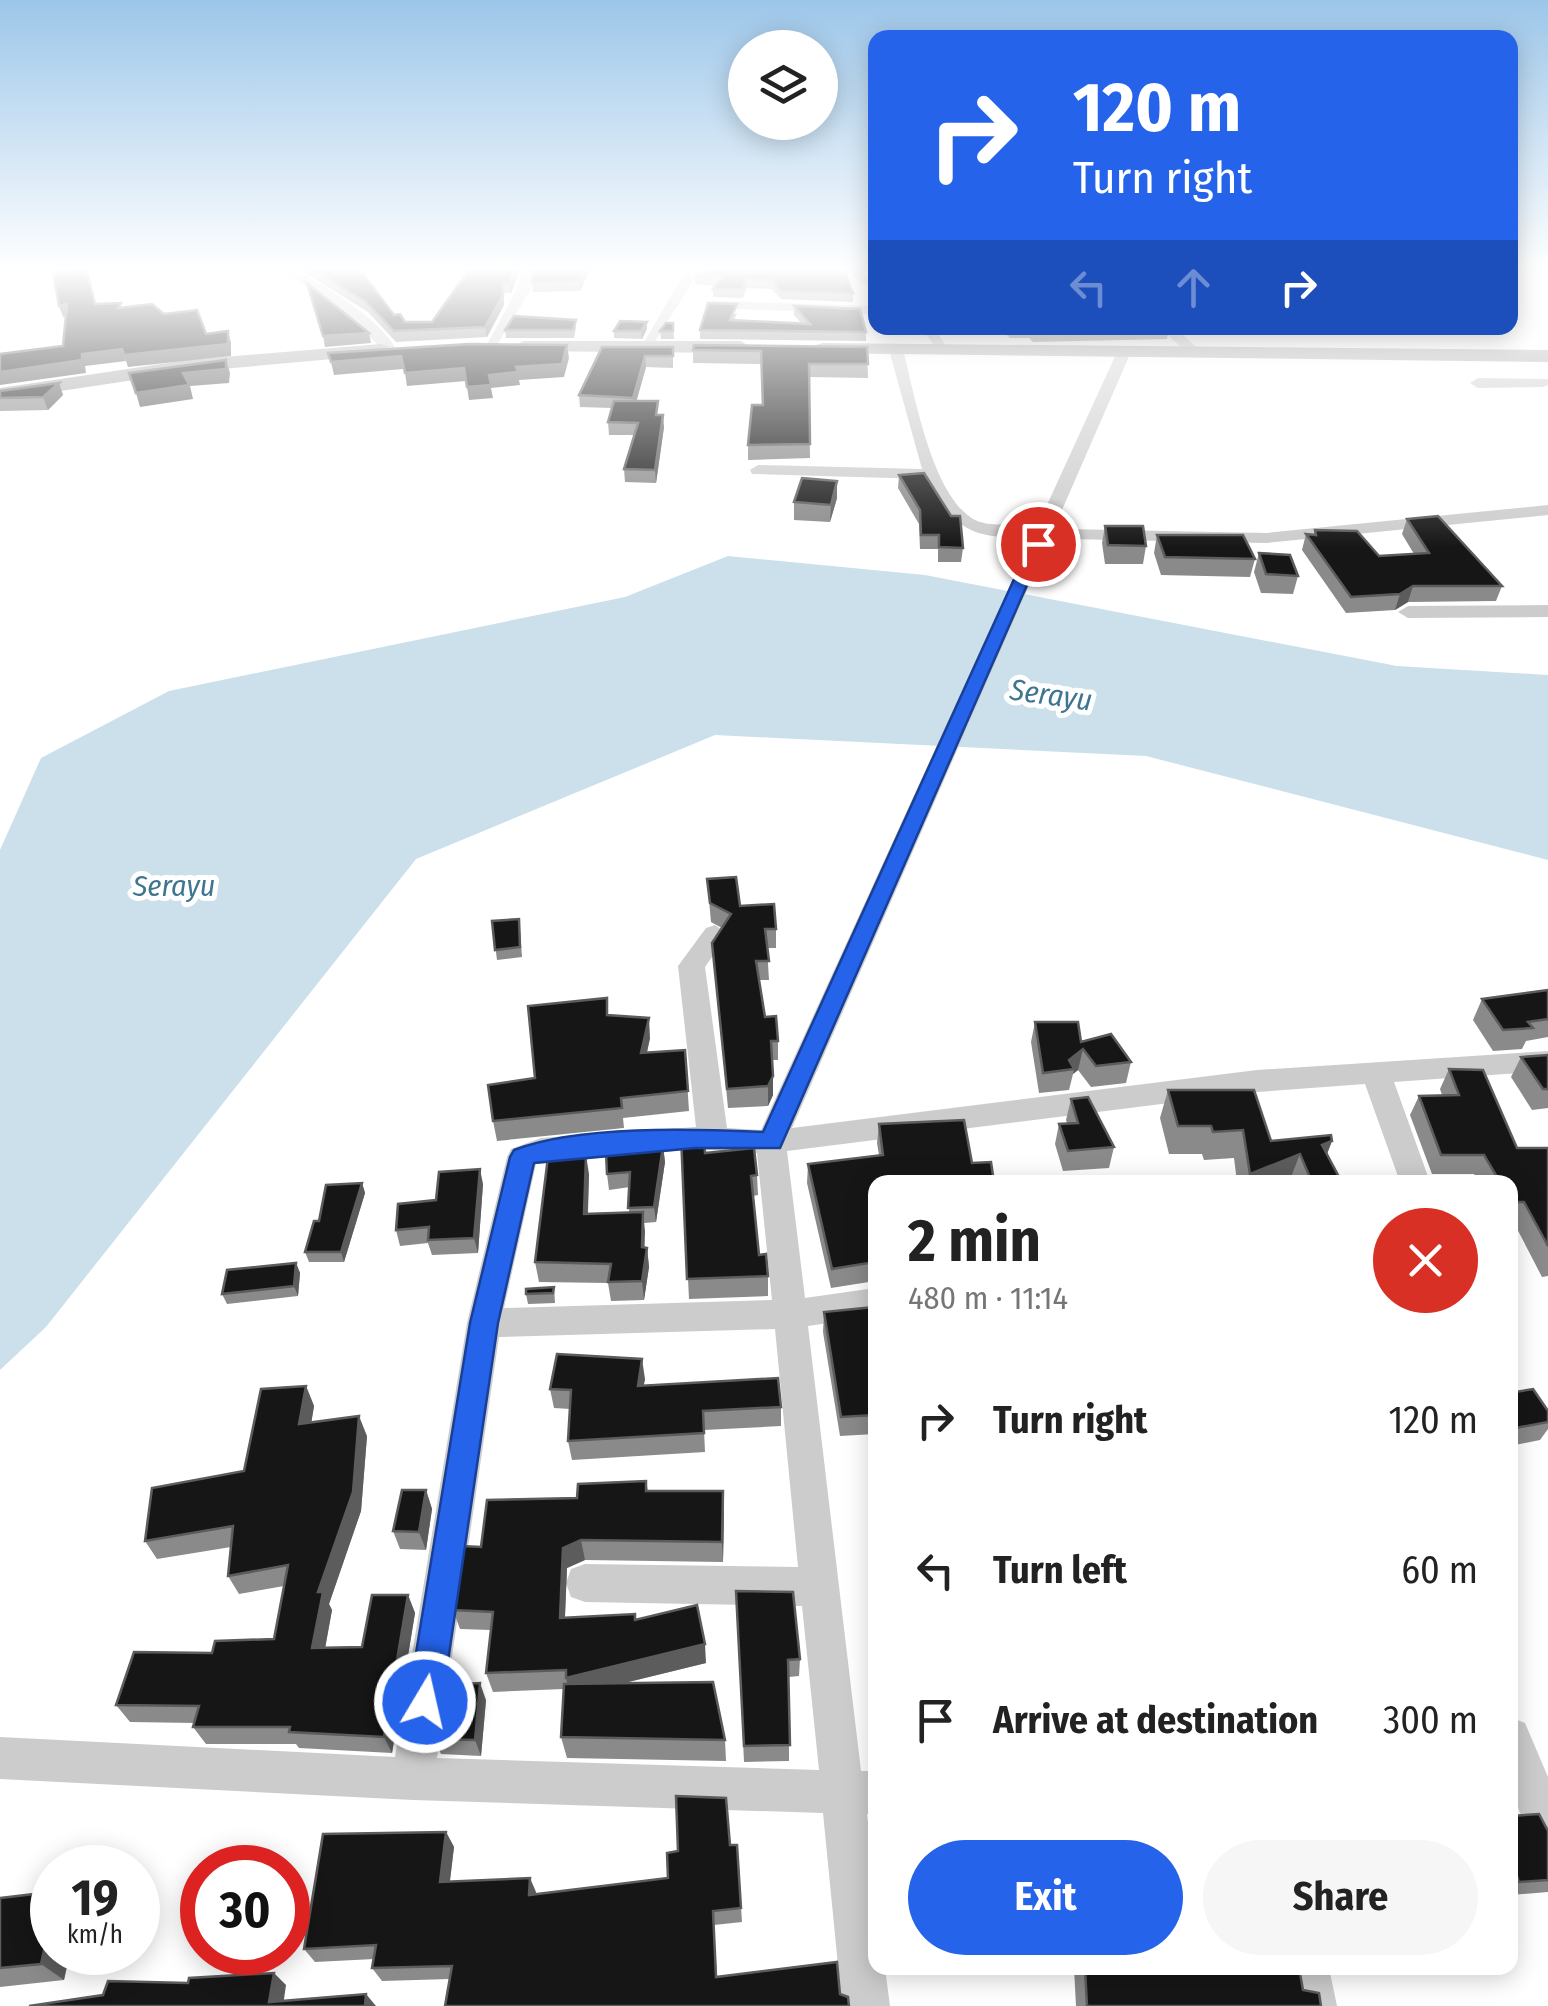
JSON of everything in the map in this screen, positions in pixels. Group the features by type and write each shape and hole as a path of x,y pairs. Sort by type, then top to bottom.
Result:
{"main road":[{"path":"0,394 305,361"}],"street":[{"path":"899,361 929,474 949,507 971,526 1028,530"},
{"path":"866,2006 859,1793 820,1587 771,1142 1120,361"},
{"path":"1519,361 1546,384"},
{"path":"1478,383 1546,384"},
{"path":"758,470 929,474"},
{"path":"1066,534 1266,538 1548,510"},
{"path":"1523,512 1546,536"},
{"path":"1438,521 1462,546"},
{"path":"1498,585 1522,611"},
{"path":"1408,612 1548,612"},
{"path":"713,1139 692,966 715,934"},
{"path":"413,1779 484,1323 522,1157 541,1150 713,1139 771,1142 1257,1081 1548,1061"},
{"path":"1376,1073 1412,1175"},
{"path":"484,1323 789,1314 868,1303"},
{"path":"584,1583 820,1587"},
{"path":"0,1758 413,1779 859,1793"},
{"path":"1518,1759 1536,1806"},
{"path":"1307,1975 1314,2006"}],"water":[{"name":"Serayu","path":"728,556 925,575 1397,666 1548,675 1548,860 1146,756 715,735 416,859 46,1327 0,1370 0,850 41,758 169,691 625,597"}],"building":[{"path":"0,361 78,361 0,372"},
{"path":"226,361 226,369 183,373 189,385 136,393 129,373"},
{"path":"402,361 563,361 562,364 516,367 518,372 489,375 491,385 467,387 464,368 405,373"},
{"path":"595,361 644,361 633,398 579,395"},
{"path":"761,361 868,361 868,364 809,364 810,444 748,445 752,405 763,405"},
{"path":"59,383 43,397 0,398 0,391"},
{"path":"614,401 658,401 656,415 663,415 655,470 624,469 638,423 608,422"},
{"path":"924,473 951,516 960,516 963,548 939,547 939,535 921,535 920,510 899,475"},
{"path":"802,478 837,481 831,505 794,502"},
{"path":"1438,516 1502,586 1413,586 1400,594 1351,597 1306,534 1316,535 1315,530 1357,531 1379,556 1429,553 1407,519"},
{"path":"1105,526 1143,526 1146,546 1108,545"},
{"path":"1157,535 1243,535 1255,559 1165,557"},
{"path":"1259,553 1290,555 1298,576 1266,574"},
{"path":"736,877 740,906 774,904 776,929 765,929 769,961 756,961 765,1017 776,1016 778,1041 771,1041 773,1076 768,1086 727,1089 712,943 731,914 710,903 707,879"},
{"path":"519,919 520,947 495,950 492,921"},
{"path":"1548,990 1548,1019 1528,1022 1533,1028 1503,1030 1482,999"},
{"path":"607,998 607,1015 649,1018 641,1053 685,1050 688,1091 621,1098 622,1108 493,1121 488,1085 535,1078 528,1006"},
{"path":"1035,1022 1078,1022 1081,1042 1111,1034 1131,1062 1096,1066 1083,1049 1069,1060 1074,1069 1043,1073"},
{"path":"1548,1055 1548,1089 1543,1089 1521,1057"},
{"path":"1449,1069 1483,1070 1517,1148 1548,1148 1548,1246 1524,1202 1518,1202 1518,1175 1496,1175 1484,1155 1441,1155 1419,1096 1459,1095"},
{"path":"1168,1090 1254,1090 1271,1141 1331,1135 1332,1141 1322,1145 1338,1175 1309,1175 1300,1154 1250,1174 1243,1130 1213,1132 1211,1126 1178,1126"},
{"path":"1088,1097 1114,1147 1068,1151 1059,1124 1078,1123 1071,1099"},
{"path":"964,1120 972,1163 991,1162 993,1175 868,1175 868,1263 832,1269 808,1164 883,1155 879,1124"},
{"path":"704,1134 705,1153 754,1148 757,1175 751,1176 759,1255 766,1254 768,1276 687,1279 681,1135"},
{"path":"663,1146 654,1207 628,1208 630,1172 607,1174 606,1152"},
{"path":"586,1155 584,1214 643,1212 642,1247 647,1248 642,1281 608,1282 611,1264 535,1262 548,1157"},
{"path":"480,1169 474,1238 428,1240 429,1227 396,1230 398,1204 436,1200 439,1172"},
{"path":"362,1183 341,1252 305,1252 314,1221 319,1221 326,1185"},
{"path":"296,1263 294,1286 222,1294 227,1270"},
{"path":"554,1287 553,1293 526,1294 526,1289"},
{"path":"868,1308 868,1415 841,1417 824,1312"},
{"path":"557,1354 642,1359 638,1386 778,1378 781,1407 703,1411 704,1433 568,1441 571,1390 550,1389"},
{"path":"306,1386 299,1424 359,1416 353,1492 318,1592 323,1592 312,1648 362,1647 372,1595 408,1595 384,1737 289,1732 290,1727 193,1727 199,1706 116,1705 134,1652 212,1653 215,1641 274,1639 288,1565 228,1576 233,1526 145,1541 152,1488 244,1471 261,1389"},
{"path":"1533,1389 1548,1411 1548,1422 1518,1428 1518,1392"},
{"path":"646,1481 646,1491 723,1491 722,1542 581,1540 563,1548 560,1618 635,1614 635,1620 697,1605 705,1644 566,1678 566,1670 486,1673 493,1612 453,1610 463,1546 481,1547 487,1500 577,1498 578,1484"},
{"path":"402,1490 426,1490 419,1532 393,1531"},
{"path":"736,1591 793,1592 800,1659 788,1660 790,1745 744,1746"},
{"path":"713,1682 725,1740 561,1737 564,1684"},
{"path":"480,1683 475,1740 434,1739 442,1685"},
{"path":"676,1796 726,1798 730,1845 737,1845 741,1908 713,1911 716,1977 837,1962 840,1994 848,1997 849,2006 445,2006 452,1966 372,1968 376,1945 310,1949 310,1913 323,1834 446,1832 440,1882 530,1878 529,1895 668,1878 667,1853 678,1851"},
{"path":"1539,1814 1548,1831 1548,1880 1519,1882 1518,1815"},
{"path":"30,1895 30,1965 0,1968 0,1898"},
{"path":"274,1975 269,2002 366,1994 365,2006 29,2006 103,1995 108,1981 188,1983 189,1978"},
{"path":"1085,1975 1300,1975 1303,1990 1319,1993 1321,2006 1087,2006"}],"route":[{"path":"425,1702 484,1323 522,1157 541,1150 695,1138 771,1142 1038,544"}]}
